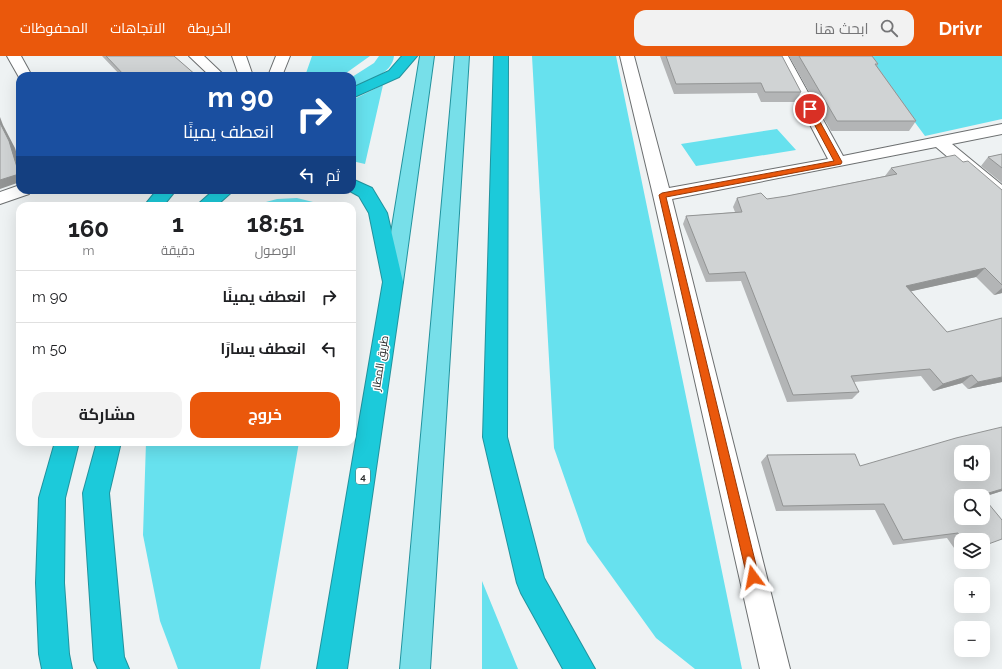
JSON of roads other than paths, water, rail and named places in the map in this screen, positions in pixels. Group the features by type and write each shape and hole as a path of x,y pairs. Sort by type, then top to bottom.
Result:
{"highway":[{"path":"356,92 394,74 410,56"},
{"path":"501,56 495,437 531,583 580,669"},
{"name":"4","path":"356,187 366,192 378,213 393,282"},
{"path":"157,202 164,194"},
{"path":"210,202 220,194"},
{"name":"طريق المطار","path":"332,669 393,282"},
{"path":"57,669 54,654 50,584 52,498 66,446"},
{"path":"108,446 96,493 109,660 114,669"}],"main road":[{"name":"طريق المطار","path":"393,282 427,56"},
{"path":"415,669 462,56"}],"street":[{"path":"0,59 16,56 23,72"},
{"path":"196,56 214,72"},
{"path":"239,56 245,72"},
{"path":"277,72 284,56"},
{"path":"627,56 662,195 775,669"},
{"path":"781,56 838,162"},
{"path":"662,195 940,142 1002,128"},
{"path":"940,142 1002,194"},
{"path":"0,198 16,192"}]}
